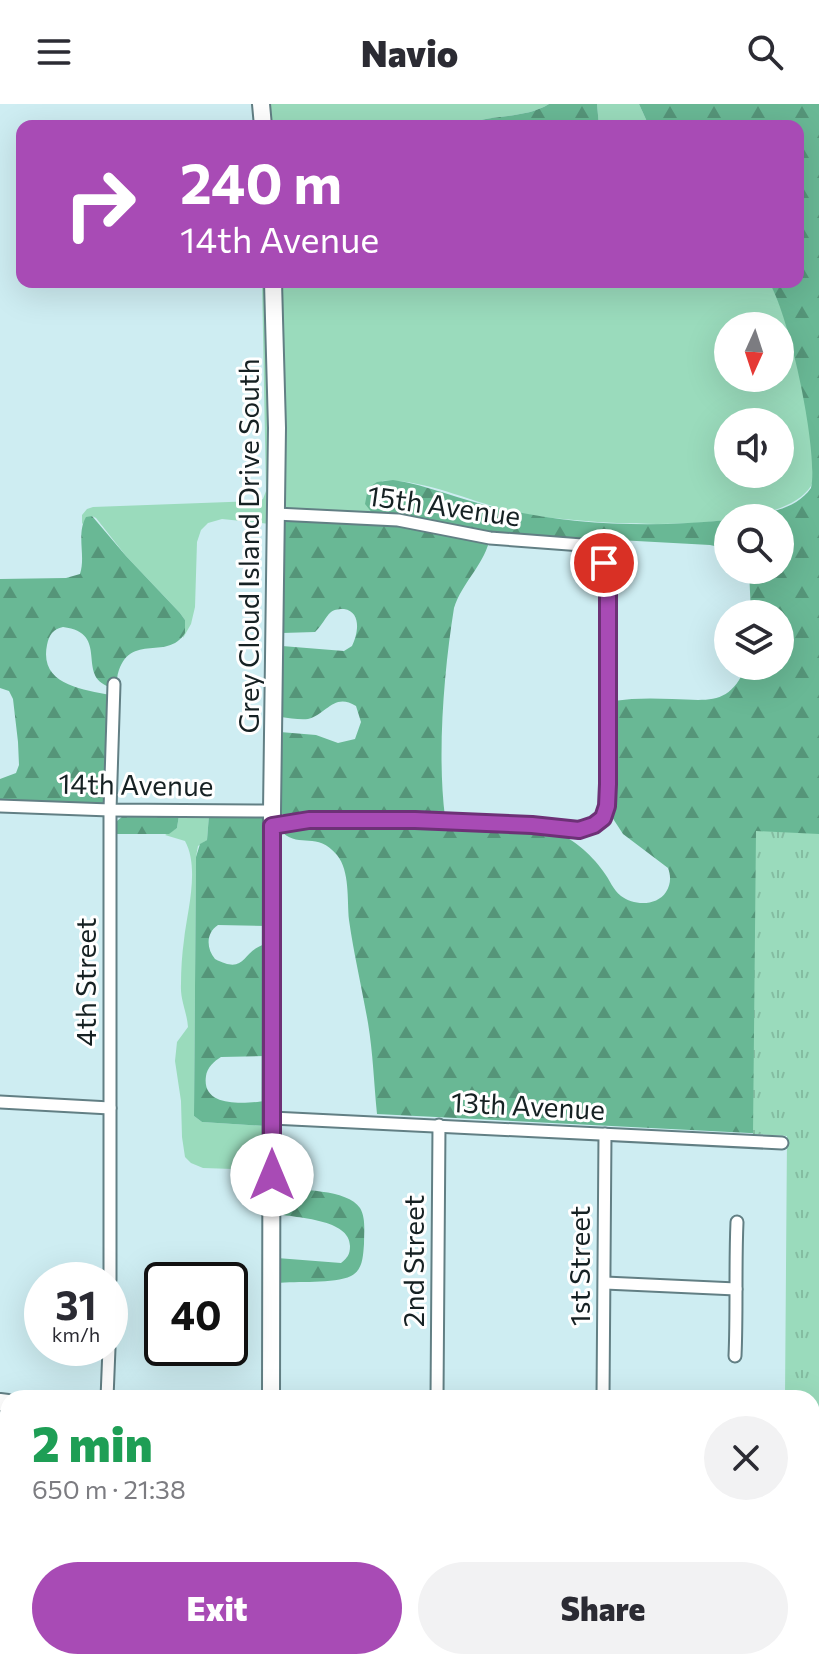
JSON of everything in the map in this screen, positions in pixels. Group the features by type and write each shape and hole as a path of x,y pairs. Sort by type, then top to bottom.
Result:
{"street":[{"name":"Grey Cloud Island Drive South","path":"271,1390 277,368 273,288"},
{"name":"15th Avenue","path":"276,514 398,520 490,538 582,545 601,556 608,584 608,784 606,812 597,823"},
{"name":"4th Street","path":"110,1262 110,810 114,684"},
{"name":"14th Avenue","path":"0,806 309,820 415,820 575,830 597,823"},
{"path":"0,1102 110,1108"},
{"name":"13th Avenue","path":"272,1118 782,1143"},
{"name":"2nd Street","path":"437,1390 439,1125"},
{"name":"1st Street","path":"603,1390 605,1134"},
{"path":"735,1356 737,1222"},
{"path":"605,1283 736,1289"},
{"path":"107,1390 108,1366"}],"green space":[{"path":"269,104 549,104 528,112 480,120 270,120"},
{"path":"549,104 597,104 598,120 480,120 539,109"},
{"path":"597,104 639,104 646,120 598,120"},
{"path":"639,104 819,104 819,1155 787,1145 787,1135 377,1114 370,1034 351,933 344,869 330,848 316,841 296,839 283,833 303,824 403,824 550,831 572,841 586,852 621,896 632,902 651,902 662,897 668,889 668,868 623,834 610,814 614,788 613,701 642,698 707,700 725,694 739,680 794,680 794,600 750,600 750,584 794,584 792,504 811,488 811,446 794,353 794,312 782,312 772,288 804,288 804,120 646,120"},
{"path":"262,288 267,288 270,524 222,519 208,523 201,530 197,542 195,607 191,624 183,638 185,620 180,613 92,516 82,524 82,515 93,507 263,499 266,491"},
{"path":"280,288 772,288 785,312 714,312 714,392 794,392 794,339 814,429 816,454 811,486 792,503 714,504 714,521 632,524 524,514 434,488 382,481 373,514 288,510 283,502 285,375"},
{"path":"393,480 419,485 481,504 552,518 640,524 714,521 714,546 490,533 373,514 365,504 368,488 377,482"},
{"path":"92,516 180,613 185,620 185,633 168,646 138,650 129,655 117,679 111,679 110,687 100,682 95,674 86,637 63,627 54,631 48,641 46,658 56,677 76,687 110,695 105,803 102,806 0,802 0,779 16,773 19,765 13,699 9,691 0,688 0,579 66,578 80,574 83,524 86,517"},
{"path":"287,519 388,523 489,542 454,608 443,712 445,817 288,818 281,813 280,732 316,735 338,743 355,739 361,722 356,706 342,701 308,719 281,717 282,646 344,651 352,646 357,630 354,614 341,609 331,612 315,632 282,633 283,525"},
{"path":"179,815 209,815 207,840 198,846 196,857 194,1116 202,1122 266,1126 266,1170 203,1168 185,1157 175,1061 177,1042 188,1027 181,978 192,864 185,841 165,835 177,828"},
{"path":"179,815 177,828 169,834 116,834 117,821 123,816"},
{"path":"209,815 259,816 265,819 267,926 218,925 211,932 209,941 215,959 233,965 266,944 266,1056 221,1057 208,1070 206,1087 218,1099 227,1102 266,1101 266,1126 202,1122 194,1116 196,857 200,844 207,840"},
{"path":"756,831 819,834 819,1390 785,1390 787,1136 753,1134"},
{"path":"277,1188 334,1194 345,1197 360,1208 364,1221 364,1244 362,1262 355,1273 344,1279 277,1283 277,1258 341,1263 348,1256 350,1246 348,1237 332,1225 277,1214"}],"route":[{"path":"272,1175 272,826 309,820 415,820 575,830 589,827 602,819 606,812 608,784 608,584 604,563"}]}
